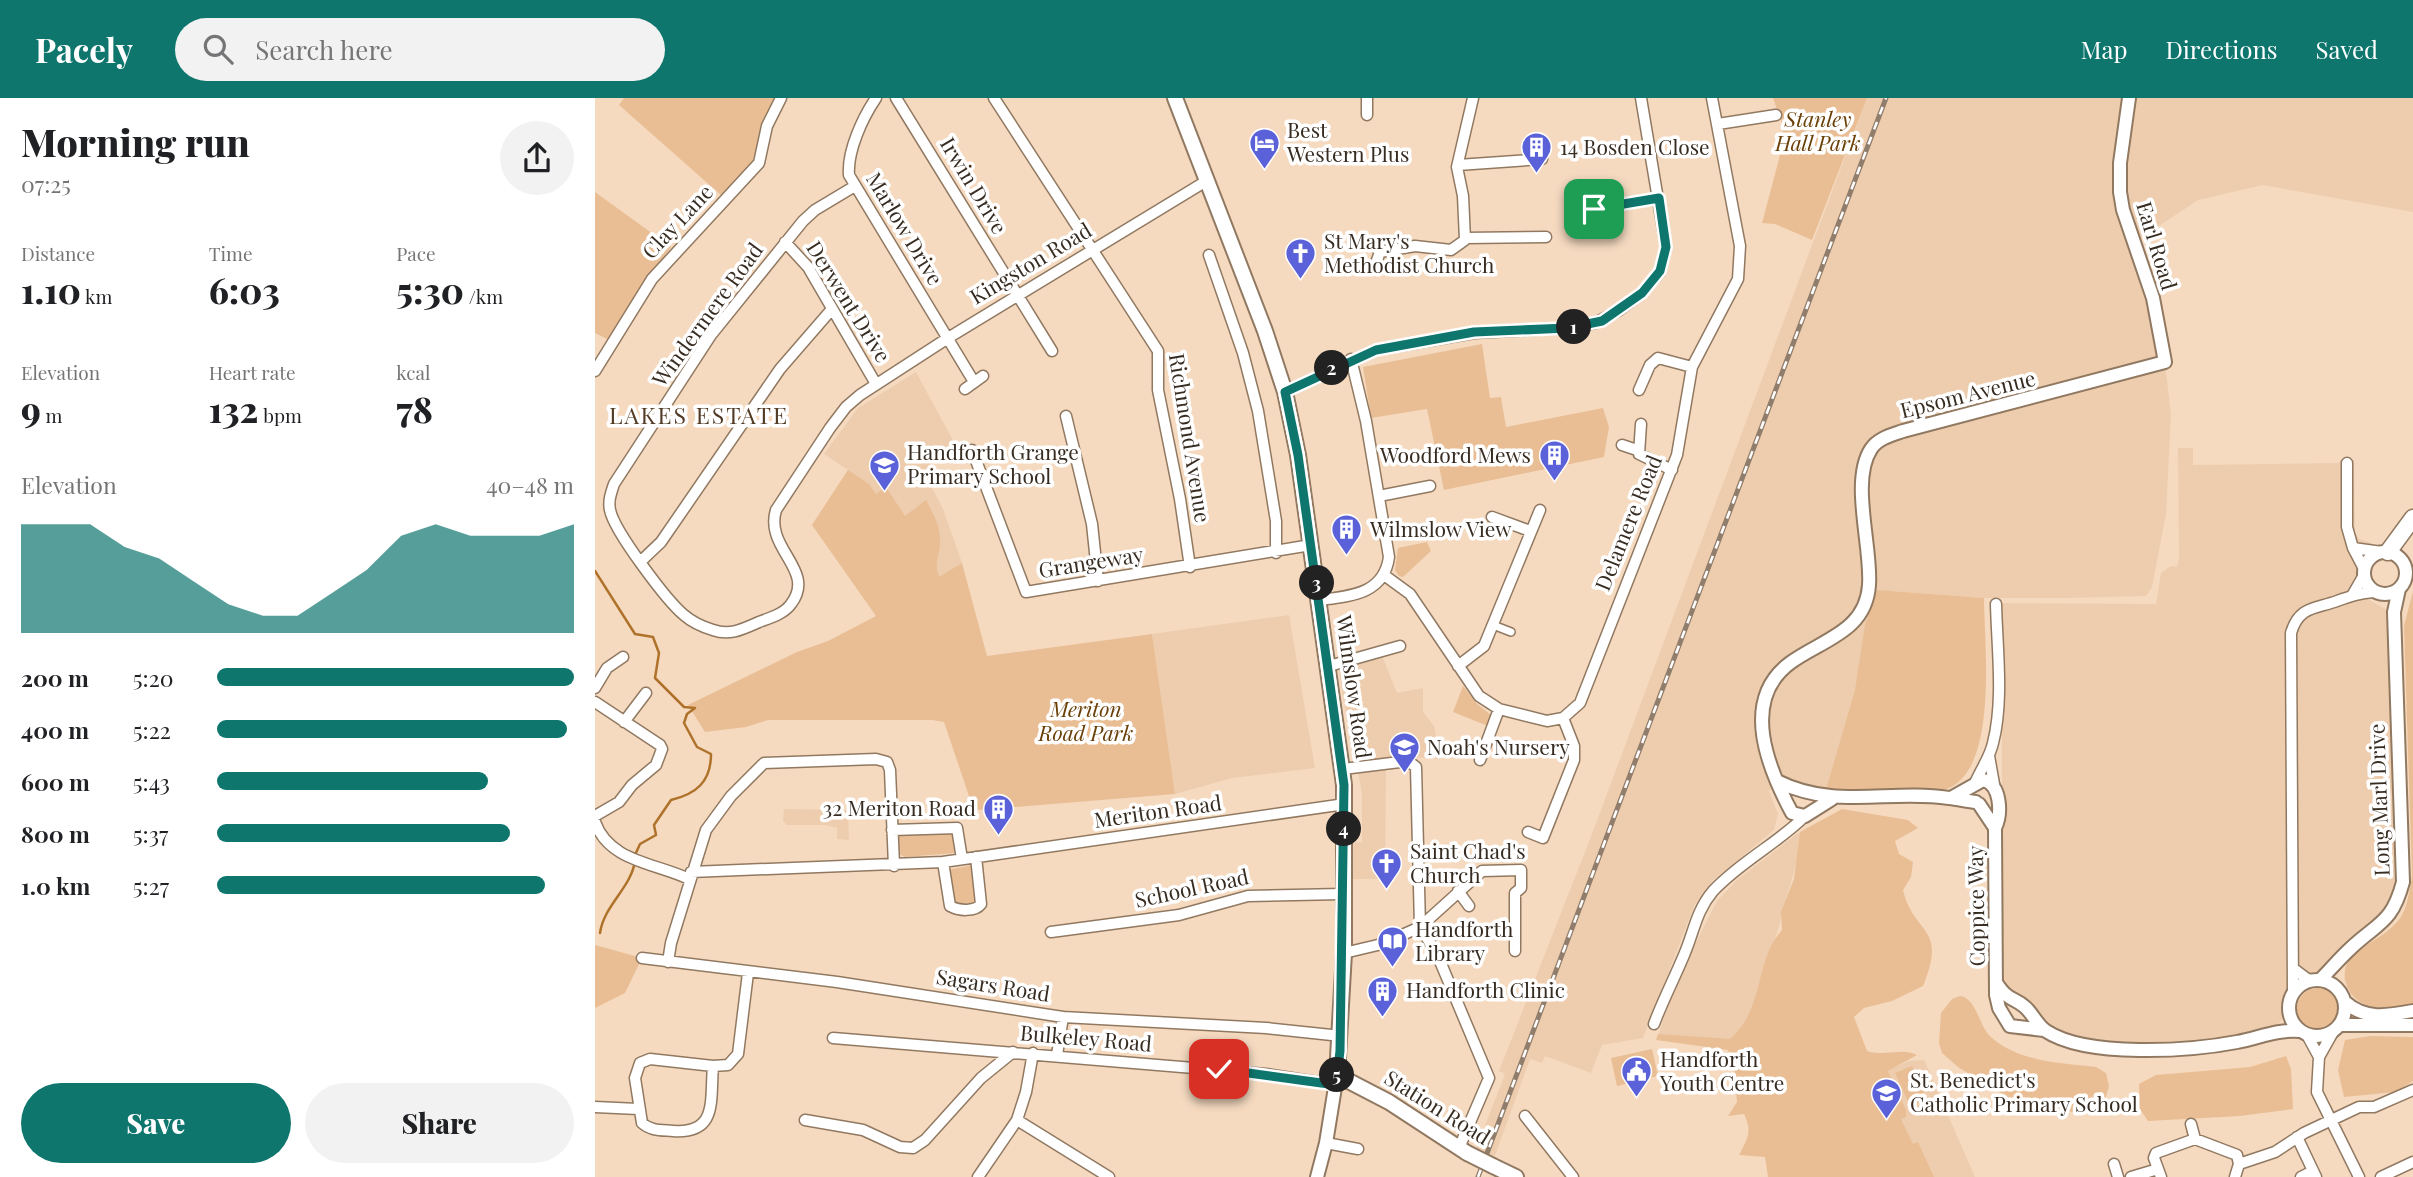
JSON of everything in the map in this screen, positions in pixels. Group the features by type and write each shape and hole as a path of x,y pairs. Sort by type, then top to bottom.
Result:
{"highway":[{"path":"2385,552 2413,519"}],"main road":[{"name":"Wilmslow Road","path":"1175,98 1208,180 1285,392 1298,455 1343,769 1344,953 1341,1036 1336,1080"},
{"name":"Station Road","path":"1336,1080 1389,1102 1463,1151 1516,1177"}],"street":[{"name":"Clay Lane","path":"595,371 652,279 759,163 767,126 781,98"},
{"name":"Marlow Drive","path":"876,98 850,158 849,175 948,338 969,386 983,376"},
{"name":"Irwin Drive","path":"896,98 1052,351"},
{"name":"Richmond Avenue","path":"994,98 1158,351 1158,390 1180,499 1190,567"},
{"path":"1367,98 1367,115"},
{"path":"1376,263 1377,248 1400,246 1451,250 1458,247 1465,238 1458,166 1473,98"},
{"path":"1285,392 1351,359 1376,350 1493,331 1583,326 1610,316 1642,293 1660,271 1666,247 1641,98"},
{"name":"Delamere Road","path":"1563,718 1580,703 1672,470 1680,444 1692,367 1738,279 1740,246 1712,98"},
{"name":"Earl Road","path":"2129,98 2120,163 2120,192 2123,211 2153,298 2165,362"},
{"path":"1718,124 1776,116"},
{"path":"1458,166 1542,159"},
{"name":"Kingston Road","path":"876,384 1208,180"},
{"name":"Windermere Road","path":"855,186 815,210 785,243 711,335 614,484 609,507 613,520 641,561 685,616 714,631 729,633 789,608 795,598 798,576 773,530 776,510 846,407 876,384"},
{"path":"1594,208 1659,198"},
{"path":"1465,238 1546,237"},
{"name":"Derwent Drive","path":"785,243 807,267 876,384"},
{"path":"1209,255 1243,353 1258,411 1276,521 1276,552"},
{"path":"641,561 661,542 780,369 832,309"},
{"path":"1640,390 1650,365 1658,358 1692,367"},
{"path":"1320,600 1357,595 1376,584 1384,575 1389,552 1351,359"},
{"name":"Epsom Avenue","path":"1789,806 1765,757 1762,739 1763,711 1775,678 1790,663 1845,632 1859,615 1869,587 1862,479 1865,462 1872,447 1882,439 1903,431 2165,362"},
{"path":"1066,416 1092,524 1098,581"},
{"path":"1637,450 1641,424"},
{"path":"1622,445 1637,450 1643,459 1672,470"},
{"name":"Grangeway","path":"972,450 1026,592 1311,545"},
{"path":"2347,463 2347,527 2353,548 2367,584 2394,612"},
{"path":"1379,496 1430,486"},
{"path":"1458,666 1484,646 1540,510"},
{"path":"1492,517 1530,531"},
{"path":"2353,548 2385,552 2401,559 2405,580 2400,588"},
{"path":"2353,594 2371,557 2385,552"},
{"path":"1384,575 1405,589 1479,696 1499,709 1537,720 1563,718 1574,746 1574,760 1543,838 1528,832"},
{"path":"2269,1033 2289,1011 2293,993 2291,633 2304,611 2353,594 2389,594 2413,580"},
{"name":"Long Marl Drive","path":"2315,980 2385,921 2397,904 2403,881 2394,612 2400,588"},
{"path":"1777,781 1832,799 1951,797 1991,803 1995,788 1989,756 1997,716 1996,604"},
{"path":"1493,625 1511,632"},
{"path":"1329,666 1400,646"},
{"path":"595,688 607,668 623,657"},
{"path":"624,722 646,692"},
{"path":"596,706 660,745 662,755 619,802 595,816 598,832 626,857 690,876"},
{"path":"1480,760 1499,709"},
{"path":"1977,803 1971,791 1982,763 1989,756"},
{"path":"668,962 700,843 713,818 767,761 884,761 890,770 894,866"},
{"path":"1343,769 1408,761 1416,767 1420,926 1437,954 1464,1011 1489,1078 1463,1151"},
{"path":"1951,797 1983,780 1995,788"},
{"name":"Coppice Way","path":"1995,788 1999,821 1995,828 1997,984 1999,1008 2006,1019"},
{"path":"1785,832 1791,797 1804,792"},
{"path":"1804,792 1814,803 1808,815"},
{"path":"1654,1024 1671,978 1684,955 1696,915 1707,899 1785,832 1792,830 1832,799"},
{"name":"Coppice Way","path":"1977,803 1995,828"},
{"name":"Meriton Road","path":"690,876 943,862 1345,804"},
{"path":"1789,806 1795,815 1808,815"},
{"path":"892,830 957,828 962,859"},
{"path":"943,862 950,906 957,910 976,908 981,904 982,895 976,857"},
{"path":"1344,953 1382,944 1420,926 1473,876 1492,869 1521,870 1521,888 1515,893 1515,951"},
{"path":"1458,891 1469,906"},
{"name":"School Road","path":"1051,932 1179,915 1248,896 1342,894"},
{"name":"Sagars Road","path":"642,958 837,982 1063,1017 1266,1028 1341,1036"},
{"path":"2339,960 2342,996 2336,1028 2319,1057 2317,1092 2359,1177"},
{"path":"2294,970 2342,996 2354,1010 2373,1015 2413,1011"},
{"path":"713,1066 708,1118 697,1130 648,1129 642,1123 635,1073 645,1061 728,1065 738,1054 748,973"},
{"path":"2293,993 2315,980"},
{"name":"Coppice Way","path":"1997,984 2017,1004"},
{"path":"2044,1030 2025,1006 2017,1004 2009,1007 2006,1019 2014,1028 2044,1030 2076,1042 2166,1051 2238,1042 2269,1033 2325,1035 2336,1028 2413,1025"},
{"path":"2289,1011 2319,1057"},
{"path":"2021,1028 2029,1020 2029,1012"},
{"path":"1057,1055 1063,1017"},
{"name":"Bulkeley Road","path":"833,1038 1336,1080"},
{"path":"805,1120 863,1130 900,1147 913,1148 925,1140 981,1079 1013,1052"},
{"path":"978,1177 1017,1120 1026,1092 1033,1053"},
{"name":"Wilmslow Road","path":"1317,1177 1326,1143 1336,1080"},
{"path":"2239,1164 2275,1152 2297,1137 2359,1107 2374,1107 2413,1090"},
{"path":"595,1107 638,1109"},
{"path":"1525,1116 1573,1177"},
{"path":"1017,1120 1109,1177"},
{"path":"2191,1124 2195,1139"},
{"path":"2297,1137 2315,1174 2301,1177"},
{"path":"2131,1177 2159,1173 2154,1158 2156,1153 2195,1139 2211,1147 2232,1152 2239,1164 2235,1177"},
{"path":"1326,1143 1358,1149"},
{"path":"2381,1177 2413,1162"},
{"path":"2113,1164 2118,1177"}],"shaded area":[{"path":"1867,98 2413,98 2413,212 2263,185 2198,200 2130,245 2140,258 2165,362 2171,415 2166,514 2152,587 2146,596 1984,598 1877,590 1858,694 1828,790 1787,777 1769,791 1778,814 1774,830 1713,880 1695,904 1643,1038 1602,1045 1591,1073 1545,1056 1542,1063 1530,1059 1493,1161 1474,1154 1505,1074 1499,1071 1592,834"},
{"name":"Handforth Grange Primary School","path":"916,372 956,446 923,471 943,509 962,563 879,619 812,525 848,470 824,454 858,408"},
{"path":"2178,448 2193,448 2193,465 2338,463 2341,460 2354,460 2355,532 2359,539 2372,543 2359,562 2356,581 2366,598 2388,611 2396,848 2403,882 2397,904 2320,980 2306,982 2297,989 2285,1017 2269,1033 2238,1042 2104,1046 2028,1022 2028,1011 2010,1005 2004,1010 1997,934 2002,895 2002,603 2156,604 2161,573 2171,566 2177,567 2179,557"},
{"path":"1289,615 1315,768 1232,778 1175,794 1152,634"},
{"path":"1381,653 1397,693 1423,688 1423,712 1434,726 1441,759 1410,757 1354,764 1338,666"},
{"path":"1386,767 1385,879 1352,879 1352,843 1362,842 1362,794 1358,771"},
{"path":"784,809 848,810 849,840 837,839 837,828 825,825 787,825 783,821"},
{"path":"1798,833 1804,835 1755,1012 1739,1041 1658,1036 1676,982 1717,901 1737,880"},
{"name":"St. Benedict's Catholic Primary School","path":"1924,1060 1975,1177 1841,1177 1829,1096 1909,1061"}],"green space":[{"path":"624,98 776,98 762,124 759,156 722,196 619,105"},
{"name":"Stanley Hall Park","path":"1773,98 1867,98 1812,240 1775,224 1762,223 1779,159 1783,127"},
{"path":"595,192 671,247 609,340 595,333"},
{"path":"1482,344 1490,398 1501,397 1506,427 1603,408 1609,427 1604,457 1444,490 1427,409 1371,418 1363,367"},
{"name":"Meriton Road Park","path":"848,470 869,484 876,494 886,487 905,516 926,500 939,532 939,577 962,563 987,656 1152,634 1175,794 979,810 972,805 944,722 932,720 768,720 746,727 705,732 688,705 876,616 812,525"},
{"path":"1427,542 1431,551 1403,577 1399,576 1395,570 1398,548"},
{"path":"1877,590 1984,598 1986,675 1981,735 1973,760 1961,780 1943,790 1902,794 1825,793 1855,690 1865,625"},
{"path":"2413,591 2413,1005 2382,1008 2355,998 2349,991 2345,972 2354,955 2397,922 2404,912 2409,894 2412,876 2404,626"},
{"path":"1463,686 1477,704 1491,715 1488,726 1453,712"},
{"path":"1842,809 1908,820 1918,828 1895,841 1899,854 1913,862 1911,877 1903,890 1914,916 1931,941 1930,966 1923,986 1892,1001 1864,1008 1854,1017 1867,1051 1906,1052 1917,1055 1888,1071 1906,1110 1906,1117 1901,1119 1913,1144 1918,1142 1934,1177 1768,1177 1765,1157 1739,1155 1748,1135 1748,1126 1744,1114 1728,1116 1737,1102 1734,1066 1728,1050 1656,1040 1658,1034 1730,1039 1741,1027 1749,1014 1767,956 1782,930 1781,912 1794,879 1800,832"},
{"path":"953,830 955,853 905,857 897,853 898,836"},
{"path":"973,865 979,900 975,905 954,905 947,870"},
{"path":"595,945 642,958 625,993 595,1008"},
{"path":"2318,988 2333,994 2339,1009 2333,1024 2318,1030 2303,1024 2297,1009 2303,994"},
{"path":"1960,996 1970,1002 1984,1028 2003,1046 2028,1057 2096,1067 2106,1073 2109,1086 2102,1111 2088,1113 2035,1109 2010,1099 1958,1067 1942,1053 1939,1043 1941,1013 1952,999"},
{"path":"2370,1036 2413,1037 2413,1081 2396,1092 2344,1097 2338,1070 2345,1040"},
{"path":"1652,1049 1658,1076 1617,1086 1611,1058"},
{"path":"2286,1056 2291,1069 2293,1109 2240,1116 2148,1121 2140,1109 2139,1084 2156,1075 2250,1067"},
{"path":"1912,1066 1927,1099 1910,1106 1895,1073"}],"waterway":[{"path":"595,571 635,634 653,637 659,653 655,678 684,707 695,708 687,714 684,723 697,747 711,754 705,779 695,790 671,800 654,825 656,835 640,844 635,855"},
{"path":"600,933 602,923 633,871 635,861"}],"railway":[{"path":"1478,1177 1886,98"}],"place":[{"name":"Best Western Plus","path":"1264,170"},
{"name":"14 Bosden Close","path":"1537,175"},
{"name":"St Mary's Methodist Church","path":"1301,281"},
{"name":"Woodford Mews","path":"1554,483"},
{"name":"Handforth Grange Primary School","path":"884,492"},
{"name":"Wilmslow View","path":"1347,557"},
{"name":"Noah's Nursery","path":"1404,775"},
{"name":"32 Meriton Road","path":"999,836"},
{"name":"Saint Chad's Church","path":"1387,891"},
{"name":"Handforth Library","path":"1392,969"},
{"name":"Handforth Clinic","path":"1383,1018"},
{"name":"Handforth Youth Centre","path":"1637,1099"},
{"name":"St. Benedict's Catholic Primary School","path":"1887,1120"}],"district":[{"name":"LAKES ESTATE","path":"699,416"}],"route":[{"path":"1219,1069 1336,1085 1340,1051 1344,953 1344,785 1320,600 1298,455 1285,392 1362,354 1376,350 1474,332 1583,326 1610,316 1651,284 1663,264 1665,237 1659,198 1594,209"}]}
